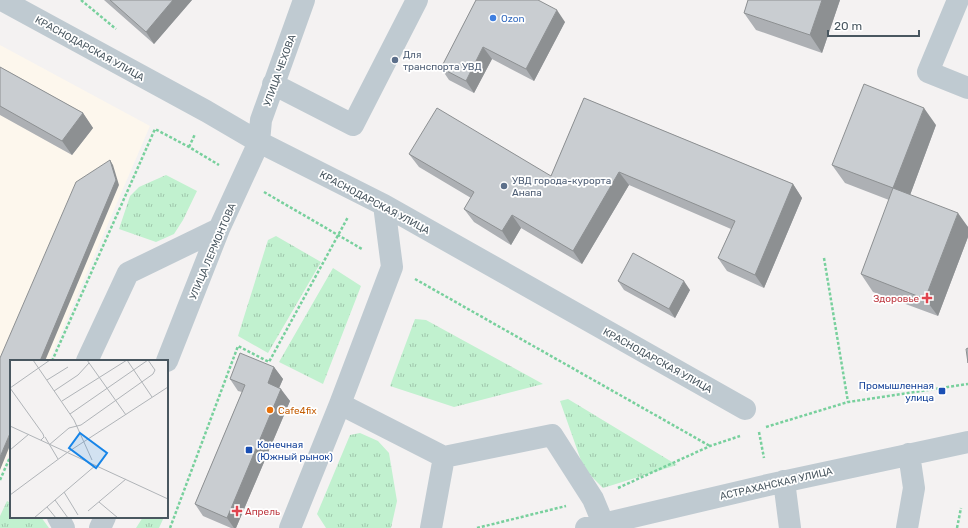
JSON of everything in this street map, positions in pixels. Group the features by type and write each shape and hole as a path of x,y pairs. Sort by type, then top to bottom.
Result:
{"street":[{"name":"КРАСНОДАРСКАЯ УЛИЦА","path":"2,0 259,142 384,205 745,409"},
{"name":"УЛИЦА ЧЕХОВА","path":"259,142 261,120 304,0"},
{"path":"273,84 353,125 417,0"},
{"path":"958,0 928,72 968,88"},
{"name":"УЛИЦА ЛЕРМОНТОВА","path":"167,360 219,229 243,180 259,142"},
{"path":"290,528 340,404 392,266 384,205"},
{"path":"87,360 128,273 219,229"},
{"path":"340,404 444,456 552,435 593,499 595,526"},
{"name":"АСТРАХАНСКАЯ УЛИЦА","path":"595,526 784,481 968,442"},
{"path":"907,528 914,488 909,454"},
{"path":"430,528 444,456"},
{"path":"784,481 790,528"},
{"path":"59,518 64,528"},
{"path":"100,528 105,518"}],"path":[{"path":"52,360 155,129 189,146 338,236 710,446"},
{"path":"170,528 238,346 269,362 361,194"},
{"path":"824,258 848,402"},
{"path":"752,432 848,402 968,384"},
{"path":"477,528 593,499 710,446 745,434"},
{"path":"0,480 10,457"},
{"path":"957,528 961,508"}],"shaded area":[{"path":"0,45 150,126 49,360 10,360 10,451 0,475"}],"green space":[{"path":"166,175 197,191 183,220 174,234 156,242 119,229 130,196 139,187"},
{"path":"276,236 321,262 268,353 238,336 268,240"},
{"path":"333,268 361,286 323,384 279,362"},
{"path":"415,319 426,320 543,384 454,407 390,386"},
{"path":"568,399 677,465 603,488 584,469 560,401"},
{"path":"360,433 378,441 389,453 397,501 391,528 326,528 317,514 350,435"},
{"path":"7,501 10,502 10,518 42,518 49,528 0,528 0,516"},
{"path":"142,518 164,518 159,528 136,528"}],"building":[{"path":"110,0 173,0 146,32"},
{"path":"476,0 538,0 557,10 526,69 483,47 466,81 441,68"},
{"path":"748,0 822,0 810,35 744,13"},
{"path":"0,67 83,113 62,141 0,106"},
{"path":"864,84 924,108 893,188 832,165"},
{"path":"584,98 793,184 755,275 718,258 735,221 619,172 573,251 512,215 502,231 464,209 474,192 409,154 437,108 551,176"},
{"path":"110,160 116,180 40,360 10,360 10,433 0,457 0,358 76,182"},
{"path":"893,188 958,213 925,299 861,274"},
{"path":"633,253 684,281 669,309 618,281"},
{"path":"968,348 968,363 966,349"},
{"path":"240,353 274,367 268,383 281,389 227,518 195,504 245,385 230,379"}],"place":[{"name":"Ozon","path":"493,18"},
{"name":"Для транспорта УВД","path":"395,60"},
{"name":"УВД города-курорта Анапа","path":"504,186"},
{"name":"Здоровье","path":"927,298"},
{"name":"Промышленная улица","path":"942,391"},
{"name":"Cafe4fix","path":"270,410"},
{"name":"Конечная (Южный рынок)","path":"249,450"},
{"name":"Апрель","path":"237,511"}]}
